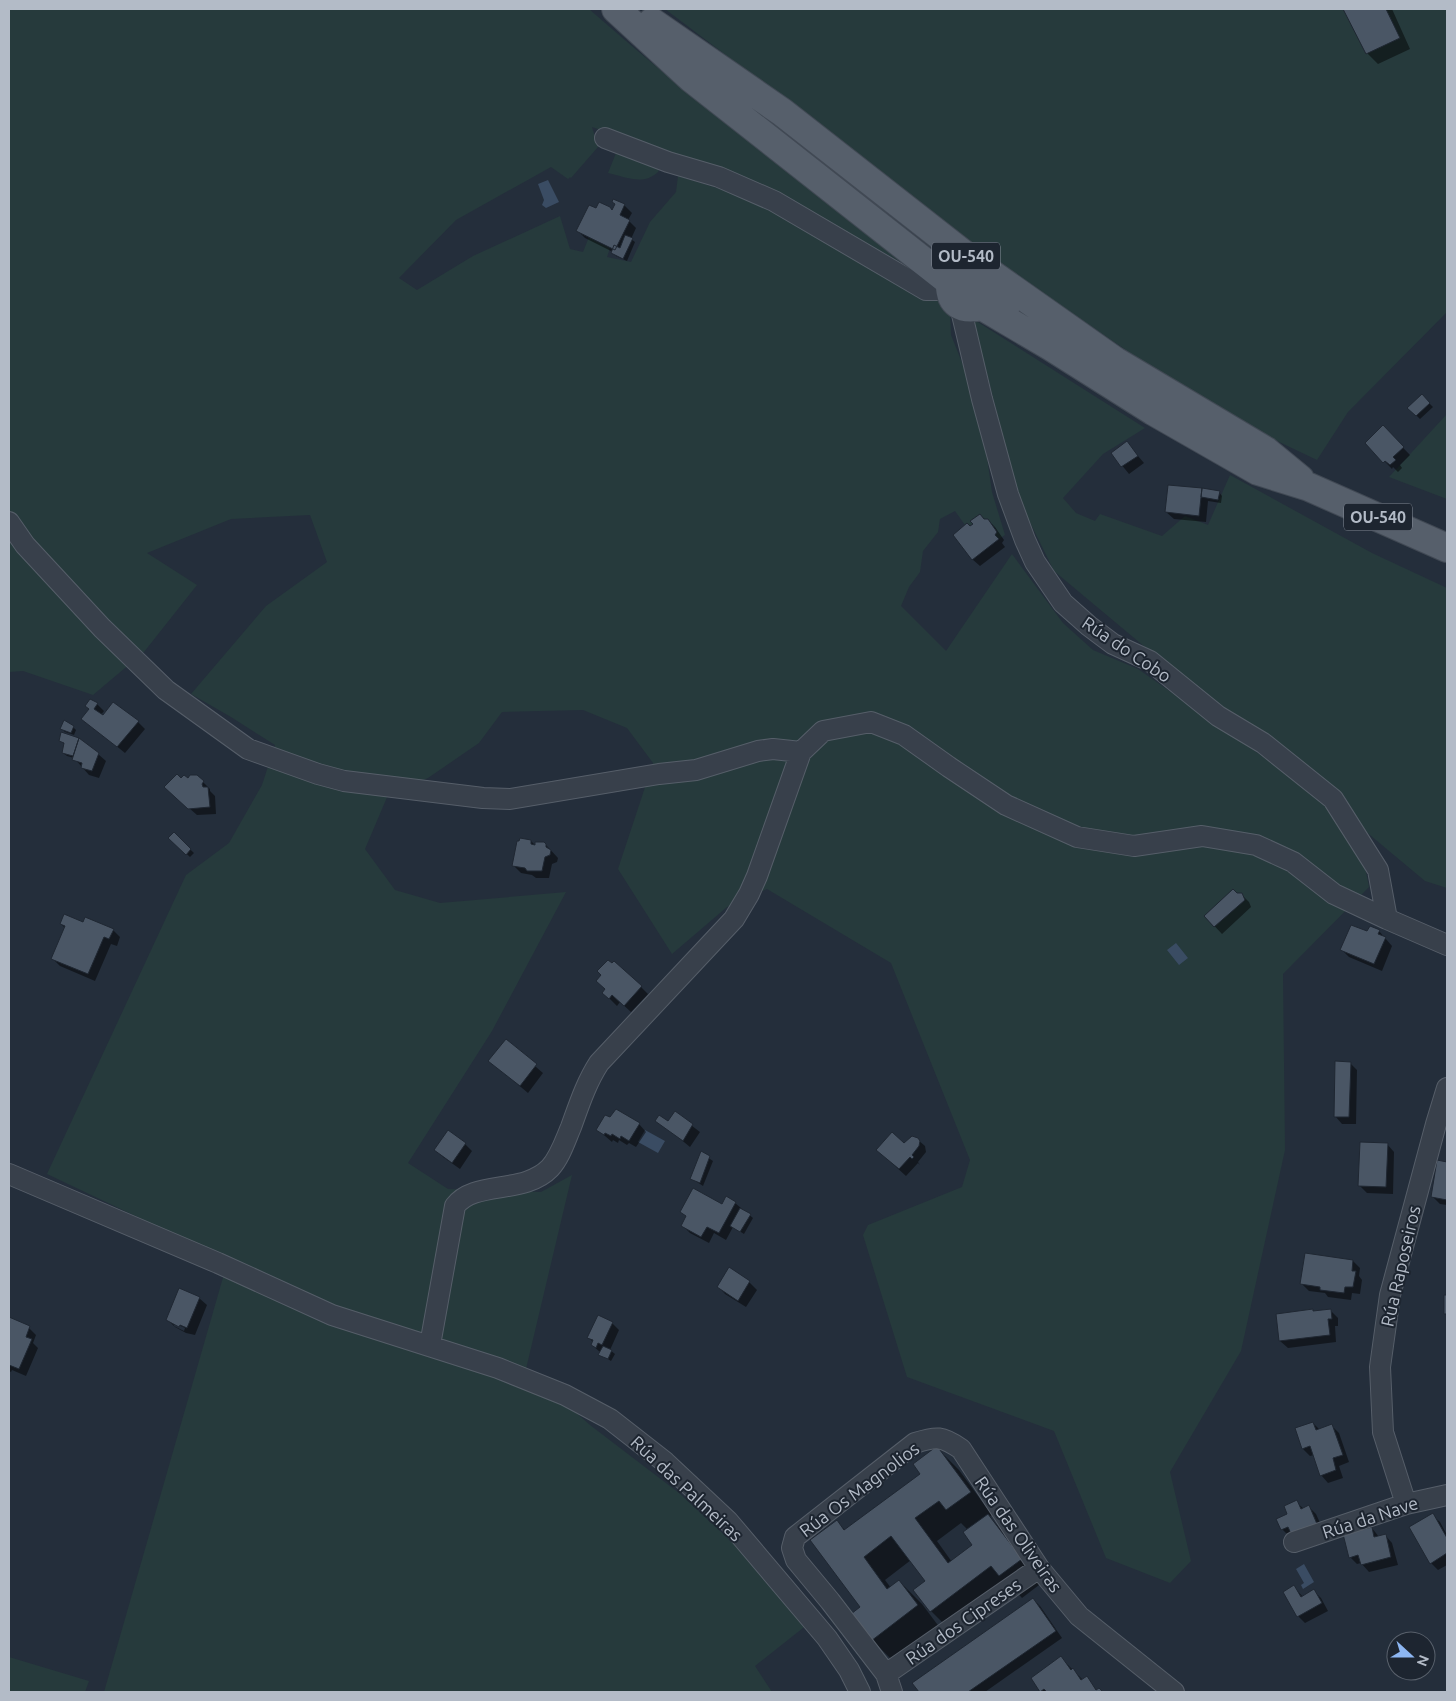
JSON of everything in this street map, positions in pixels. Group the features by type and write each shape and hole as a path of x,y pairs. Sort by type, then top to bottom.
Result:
{"main road":[{"name":"OU-540","path":"624,11 782,112 882,192 908,225 959,279 1074,344 1115,361 1266,451 1309,487"},
{"name":"OU-540","path":"624,11 959,279 1019,320 1050,346 1152,411 1258,471 1309,487 1447,548"}],"street":[{"path":"606,138 668,162 719,178 774,201 926,290 959,279"},
{"name":"Rúa do Cobo","path":"959,279 982,399 1008,494 1025,540 1041,570 1063,603 1113,644 1150,661 1218,716 1263,743 1333,799 1378,870 1387,919"},
{"path":"9,522 26,545 102,628 166,690 248,749 318,774 344,781 483,798 510,799 659,774 696,770 773,748 801,752"},
{"path":"430,1345 455,1206 461,1198 474,1192 522,1184 535,1179 550,1168 561,1151 589,1078 599,1063 734,919 757,876 801,752 823,731 871,722 904,735 1006,805 1077,837 1134,846 1202,836 1256,845 1293,862 1334,894 1447,945"},
{"name":"Rúa Raposeiros","path":"1406,1504 1383,1432 1380,1367 1390,1295 1447,1088"},
{"name":"Rúa das Palmeiras","path":"9,1174 218,1263 332,1315 498,1368 565,1395 610,1419 666,1462 728,1521 800,1606 849,1670 860,1692"},
{"name":"Rúa Os Magnolios","path":"889,1683 830,1601 796,1560 792,1548 795,1537 915,1443 931,1438 946,1439 961,1449"},
{"name":"Rúa das Oliveiras","path":"961,1449 1039,1568 1079,1616 1174,1692"},
{"name":"Rúa da Nave","path":"1294,1542 1406,1504 1447,1495"},
{"name":"Rúa dos Cipreses","path":"889,1683 1039,1568"}],"green space":[{"path":"9,9 589,9 673,80 802,182 934,281 762,184 592,127 598,147 571,178 568,179 551,167 456,220 399,278 417,290 473,256 560,216 570,249 583,252 589,237 610,248 607,257 631,262 650,222 676,192 678,176 743,196 785,216 920,299 944,298 950,312 951,335 971,385 985,444 992,492 1005,535 999,539 995,535 997,531 988,519 984,519 980,514 970,521 973,524 970,526 965,525 955,511 940,519 938,532 923,551 920,572 909,587 901,606 946,651 1012,554 1063,623 1093,650 1138,669 1269,761 1333,811 1364,862 1369,887 1283,974 1285,1150 1241,1351 1170,1472 1191,1561 1170,1583 1106,1558 1054,1431 907,1377 863,1235 868,1225 962,1187 970,1160 891,963 767,889 727,907 672,954 618,869 653,763 627,728 583,710 502,712 479,743 428,778 388,795 365,849 395,890 440,903 566,892 492,1031 408,1163 448,1189 541,1192 572,1175 526,1369 590,1425 679,1493 746,1555 808,1624 755,1666 772,1692 104,1692 228,1260 47,1174 186,875 229,843 262,785 275,745 191,694 266,606 327,562 310,515 231,519 147,553 197,585 144,652 93,695 23,671 9,672"},
{"path":"665,9 1447,9 1447,312 1348,412 1317,460 1275,440 1178,385 961,239 810,119"},
{"path":"616,153 659,170 652,176 640,180 608,173"},
{"path":"973,319 1145,428 1103,454 1063,498 1076,513 1095,521 1100,514 1162,536 1185,516 1208,525 1230,475 1372,553 1447,588 1447,888 1425,881 1054,571 1019,500"},
{"path":"1447,414 1447,499 1389,477"},
{"path":"9,1657 89,1681 85,1692 9,1692"}],"water":[{"path":"548,180 559,202 546,208 542,205 544,200 538,184"},
{"path":"1176,943 1188,958 1179,965 1167,950"},
{"path":"645,1130 665,1141 658,1153 638,1142"},
{"path":"1304,1564 1314,1582 1303,1589 1301,1585 1304,1583 1296,1569"}],"building":[{"path":"1343,9 1386,9 1400,38 1366,54"},
{"path":"613,199 625,204 620,215 630,220 615,250 576,231 589,205 596,208 599,202 610,207 612,210 615,204 612,202"},
{"path":"625,235 633,238 623,259 611,253 614,245 620,248"},
{"path":"1422,394 1430,403 1416,416 1407,408"},
{"path":"1383,425 1404,447 1393,457 1396,460 1390,465 1385,461 1383,463 1365,443"},
{"path":"1127,441 1138,456 1121,467 1111,453"},
{"path":"1168,485 1202,488 1199,516 1165,512"},
{"path":"1202,488 1220,491 1218,500 1201,497"},
{"path":"980,514 984,519 988,519 997,532 995,535 999,539 972,560 953,535 967,523 970,526 973,524 970,521"},
{"path":"90,699 98,703 94,709 103,715 113,702 139,721 117,747 81,719 89,709 85,706"},
{"path":"64,720 74,726 71,733 60,729"},
{"path":"61,732 79,738 73,756 62,753 64,743 59,741"},
{"path":"79,738 99,753 92,771 81,768 82,763 72,760"},
{"path":"177,774 181,778 184,775 188,778 190,775 197,775 204,781 202,784 203,787 208,787 210,807 188,809 164,787"},
{"path":"174,832 191,849 186,855 168,838"},
{"path":"520,838 531,840 531,844 535,845 535,842 544,842 546,847 551,850 550,855 545,857 542,871 527,871 525,868 512,866 517,841"},
{"path":"1233,889 1237,893 1242,893 1245,900 1214,927 1204,916"},
{"path":"64,914 83,922 85,917 114,929 109,939 104,937 88,974 51,959 65,926 60,924"},
{"path":"1351,925 1367,931 1370,926 1380,930 1378,934 1386,937 1374,964 1340,950"},
{"path":"608,960 612,963 614,961 642,986 624,1006 612,995 609,999 602,993 605,989 596,981 601,975 597,971"},
{"path":"506,1039 537,1064 520,1086 488,1061"},
{"path":"1335,1061 1351,1062 1349,1117 1334,1117"},
{"path":"616,1109 640,1123 629,1141 621,1136 620,1139 612,1134 611,1136 605,1133 604,1135 596,1130 605,1115 610,1117"},
{"path":"675,1111 693,1124 683,1141 655,1121 659,1115 668,1121"},
{"path":"448,1130 466,1143 452,1163 434,1150"},
{"path":"892,1132 904,1143 912,1136 920,1141 919,1146 912,1155 914,1157 912,1159 910,1157 899,1169 876,1150"},
{"path":"1360,1142 1388,1143 1386,1187 1358,1186"},
{"path":"701,1151 710,1156 700,1183 690,1179"},
{"path":"1437,1160 1447,1162 1447,1200 1431,1197"},
{"path":"693,1188 722,1204 726,1196 736,1202 719,1233 707,1227 701,1237 681,1226 686,1216 680,1212"},
{"path":"740,1208 751,1214 740,1232 730,1226"},
{"path":"1305,1253 1353,1260 1352,1271 1356,1271 1353,1287 1345,1287 1344,1293 1320,1290 1320,1287 1300,1284"},
{"path":"729,1267 750,1281 738,1301 717,1287"},
{"path":"179,1288 200,1297 187,1328 180,1325 179,1327 166,1320"},
{"path":"1444,1295 1447,1295 1447,1314 1444,1314"},
{"path":"1313,1309 1313,1311 1331,1309 1332,1319 1328,1319 1330,1335 1279,1341 1276,1314"},
{"path":"598,1315 613,1322 602,1345 598,1343 596,1348 591,1345 593,1340 587,1338"},
{"path":"9,1317 30,1326 26,1337 32,1339 19,1369 9,1365"},
{"path":"603,1346 612,1350 608,1359 598,1355"},
{"path":"1313,1422 1316,1430 1332,1424 1343,1455 1333,1458 1336,1470 1320,1476 1310,1446 1302,1449 1295,1428"},
{"path":"937,1446 971,1492 946,1510 939,1501 915,1518 948,1563 972,1545 963,1532 988,1514 1022,1559 999,1576 991,1566 930,1612 913,1590 925,1581 891,1536 864,1557 887,1589 899,1580 918,1605 871,1641 851,1614 860,1607 810,1540 837,1520 844,1530 920,1474 913,1464"},
{"path":"1297,1500 1301,1509 1309,1505 1317,1524 1292,1536 1288,1527 1281,1530 1276,1519 1287,1514 1284,1506"},
{"path":"1433,1513 1447,1538 1447,1553 1430,1564 1409,1527"},
{"path":"1372,1527 1374,1537 1386,1534 1391,1557 1361,1565 1358,1555 1349,1558 1343,1534"},
{"path":"1294,1585 1301,1597 1314,1589 1322,1603 1297,1617 1283,1592"},
{"path":"1033,1598 1056,1631 968,1692 919,1692 912,1683"},
{"path":"1061,1656 1071,1670 1073,1668 1081,1680 1087,1676 1096,1690 1099,1688 1103,1692 1047,1692 1044,1689 1040,1692 1031,1678"}]}
